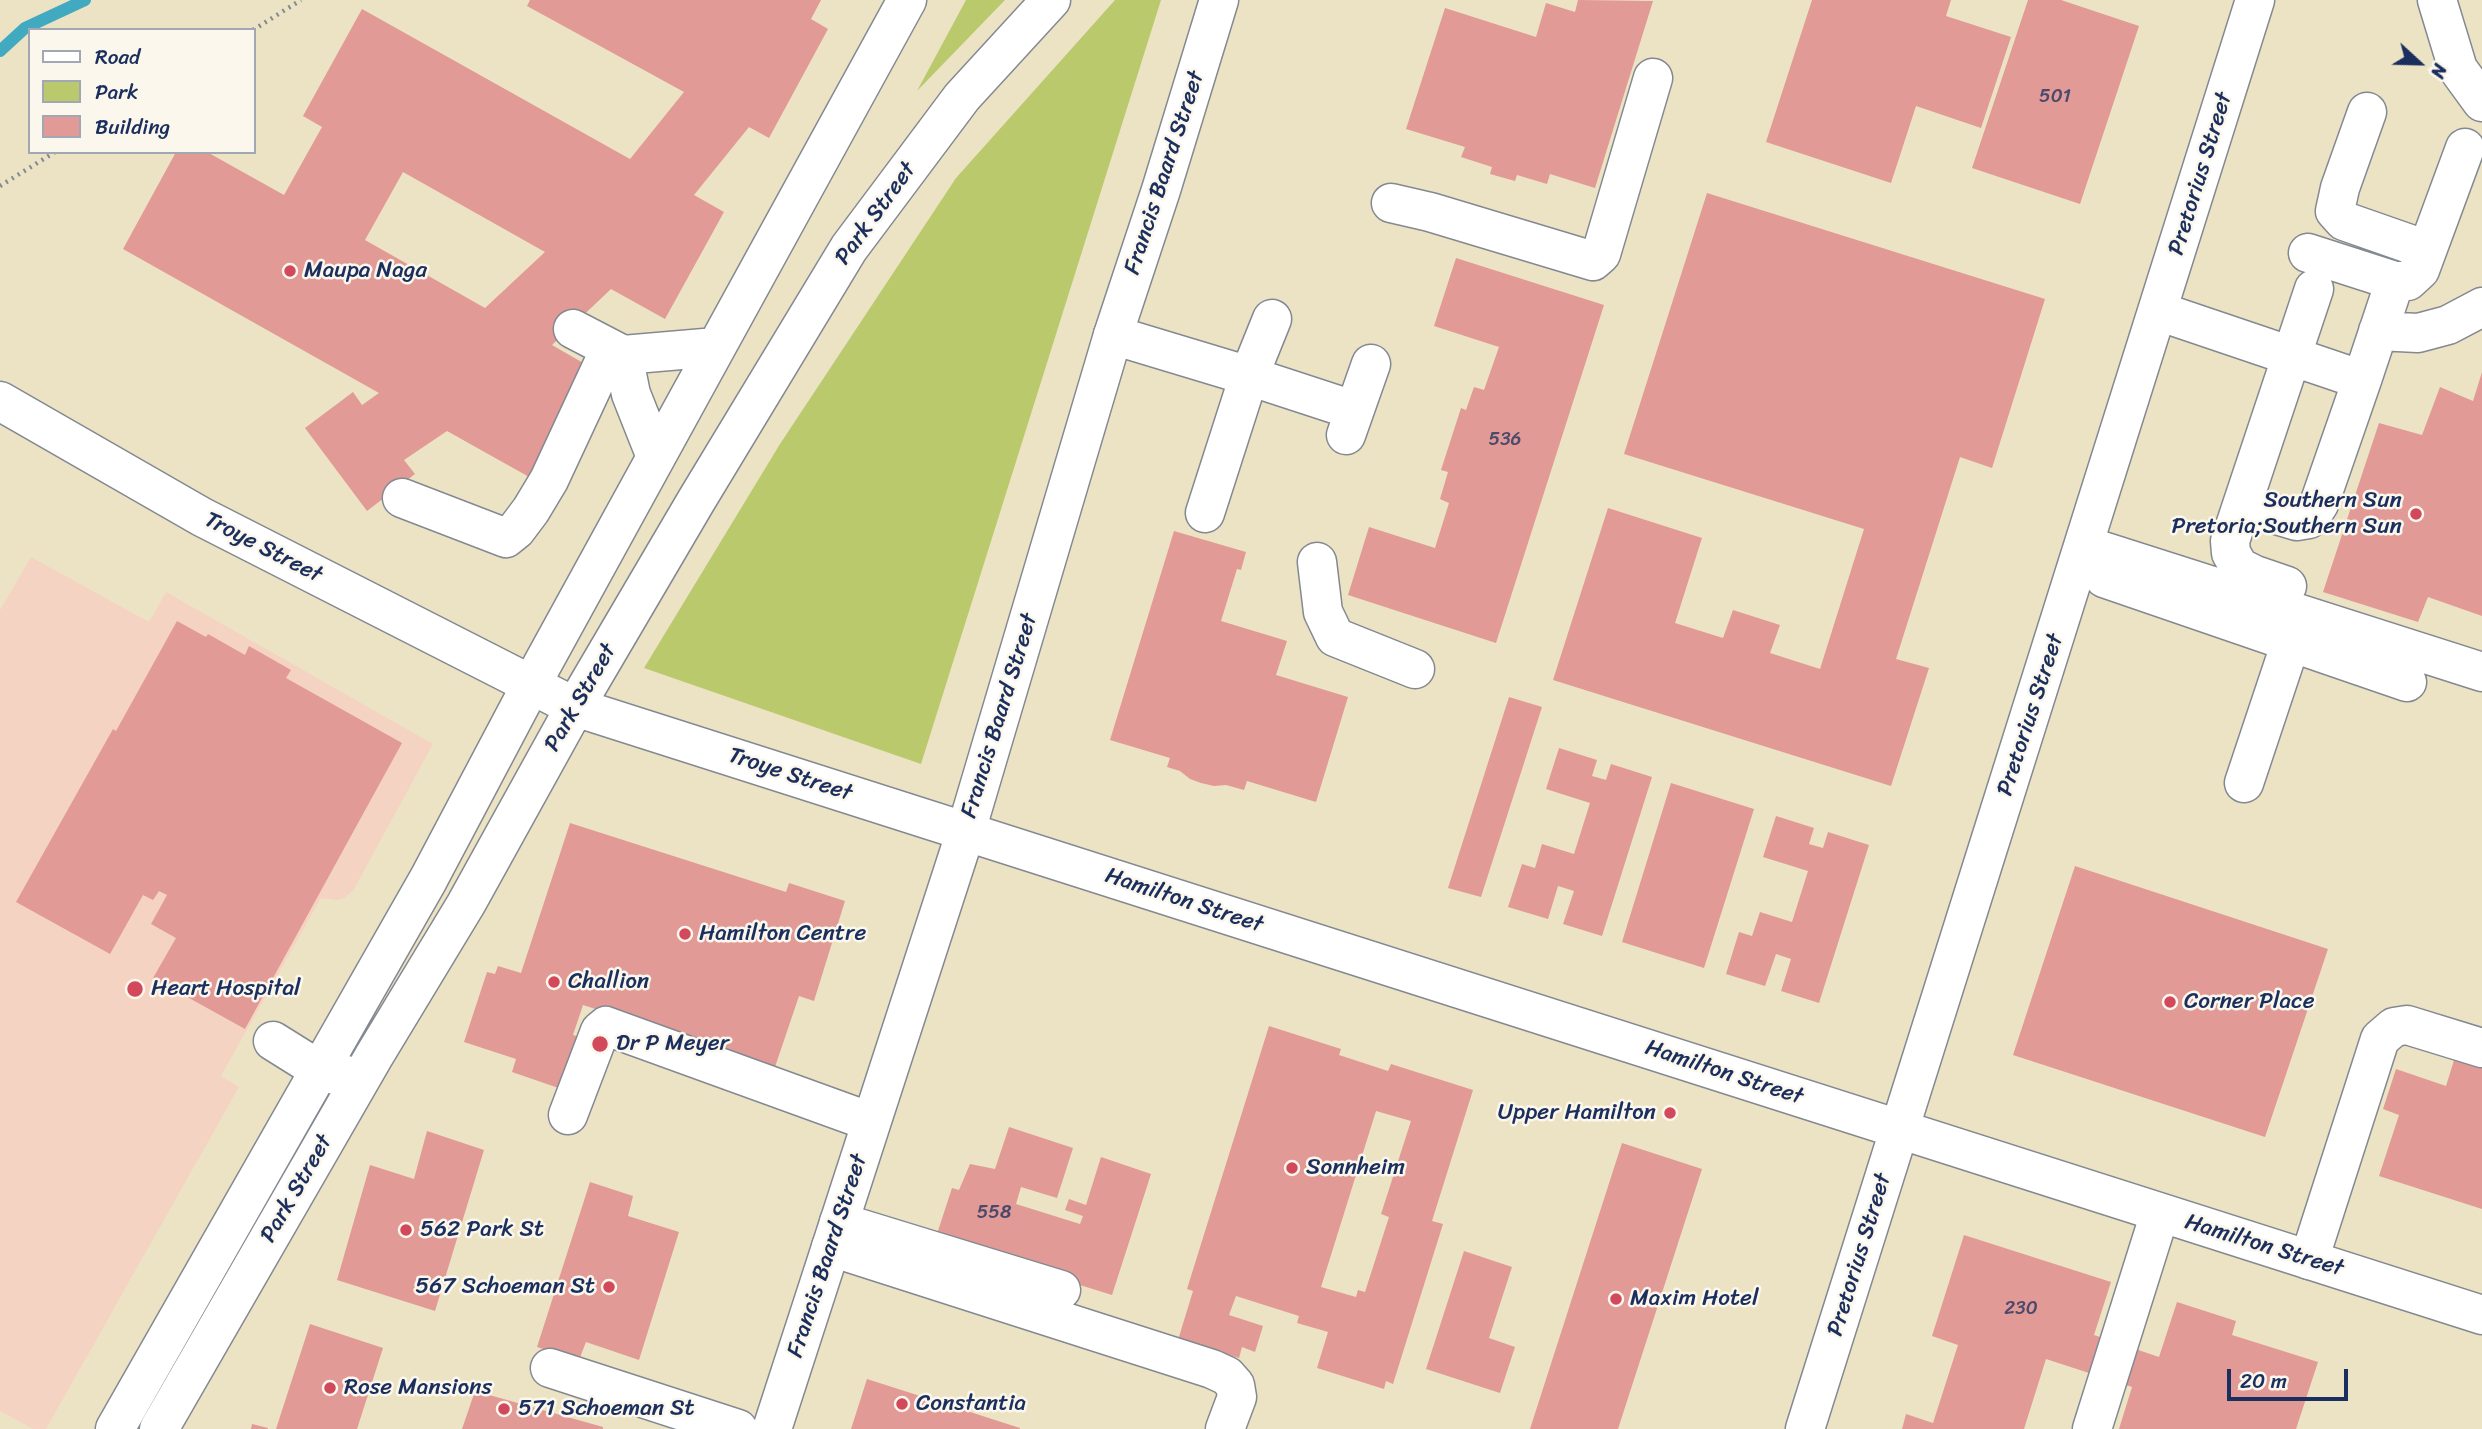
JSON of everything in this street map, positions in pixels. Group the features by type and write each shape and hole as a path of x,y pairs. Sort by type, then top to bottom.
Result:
{"main road":[{"name":"Park Street","path":"116,1429 428,880 531,685 907,0"},
{"name":"Park Street","path":"159,1429 374,1056 466,904 575,707 849,248 962,97 1051,0"},
{"name":"Francis Baard Street","path":"772,1429 966,831 1113,335 1219,0"},
{"name":"Pretorius Street","path":"1805,1429 2255,0"},
{"path":"2437,0 2458,69 2482,102"},
{"path":"1391,203 1430,212 1593,261 1601,254 1653,78"},
{"path":"2367,112 2340,188 2335,211 2344,221 2427,250"},
{"path":"2308,253 2395,281 2408,281 2420,270 2465,148"},
{"path":"2243,505 2297,521 2309,519 2319,505 2395,281"},
{"path":"2301,591 2239,567 2231,553 2230,541 2314,289"},
{"path":"2378,331 2428,330 2448,325 2482,307"},
{"path":"2158,310 2362,380"},
{"path":"1205,513 1249,376 1272,319"},
{"path":"573,329 616,352 716,347"},
{"path":"1113,335 1249,376 1350,423 1371,364"},
{"path":"616,352 656,457"},
{"path":"402,498 506,538 516,530 531,510 549,480 616,352"},
{"name":"Troye Street","path":"0,401 202,517 575,707 966,831"},
{"path":"2080,557 2291,642 2407,682"},
{"path":"2080,557 2482,672"},
{"path":"1317,562 1323,612 1335,637 1415,669"},
{"path":"2244,783 2291,642"},
{"name":"Hamilton Street","path":"966,831 2482,1315"},
{"path":"2309,1259 2381,1039 2394,1027 2407,1025 2482,1048"},
{"path":"568,1115 600,1031 606,1026 872,1122"},
{"path":"273,1041 321,1071 343,1075 351,1073 374,1056"},
{"path":"2092,1429 2160,1213"},
{"path":"835,1234 1061,1290"},
{"path":"835,1234 1227,1376 1235,1385 1237,1397 1225,1429"},
{"path":"550,1368 738,1429"}],"path":[{"path":"256,28 301,0"},
{"path":"0,187 52,154"}],"shaded area":[{"name":"Heart Hospital","path":"31,557 149,622 166,592 433,744 353,891 337,900 321,898 221,1076 239,1087 46,1429 33,1429 0,1411 0,610"}],"green space":[{"path":"966,0 1005,0 917,91"},
{"path":"1115,0 1161,0 921,764 644,668 780,444 956,178"}],"building":[{"name":"Maupa Naga","path":"530,0 821,0 811,19 828,29 769,138 749,127 694,195 724,212 665,319 611,289 552,345 592,368 531,478 447,431 404,460 415,474 367,511 305,428 353,392 362,405 379,393 123,249 175,154 211,154 284,195 322,127 303,116 362,9 630,159 684,92 527,6","holes":["403,172 545,252 485,308 365,240"]},
{"path":"1578,0 1653,1 1595,188 1550,174 1547,184 1517,175 1515,181 1490,174 1492,167 1461,157 1465,147 1406,129 1445,8 1536,37 1546,3 1575,12"},
{"path":"1812,0 1951,0 1946,16 2011,37 1981,128 1916,106 1891,183 1766,142"},
{"path":"2028,0 2061,0 2139,26 2080,204 1972,168"},
{"path":"1707,193 2045,299 1992,468 1960,457 1896,659 1929,668 1891,786 1553,680 1608,508 1702,538 1675,623 1723,638 1733,610 1780,625 1770,653 1820,669 1864,529 1624,454"},
{"path":"1456,258 1604,305 1496,643 1348,595 1369,527 1435,548 1449,503 1440,499 1448,472 1441,470 1461,408 1466,410 1474,387 1484,390 1499,347 1434,326"},
{"name":"Southern Sun Pretoria;Southern Sun","path":"2482,372 2482,616 2428,597 2418,622 2323,592 2379,423 2422,435 2440,387 2473,401"},
{"path":"1174,531 1246,552 1241,570 1237,569 1221,621 1287,641 1276,675 1348,697 1316,802 1247,781 1244,790 1201,783 1167,767 1170,758 1110,740"},
{"path":"177,621 206,637 208,634 245,655 249,646 291,670 286,678 402,743 245,1029 153,978 176,938 151,924 167,895 159,891 153,900 143,895 110,954 16,902"},
{"path":"1509,697 1542,707 1481,897 1448,888"},
{"path":"1559,748 1597,760 1592,776 1606,780 1611,764 1652,777 1602,936 1563,924 1574,891 1558,886 1548,919 1508,907 1522,864 1535,868 1542,844 1574,854 1590,803 1546,789"},
{"path":"1671,783 1754,809 1704,968 1622,942"},
{"path":"1776,816 1814,828 1809,844 1823,848 1828,832 1869,845 1819,1003 1781,991 1791,959 1776,954 1765,986 1726,974 1739,932 1752,936 1760,912 1792,922 1808,871 1763,857"},
{"name":"Hamilton Centre","path":"570,823 786,892 789,883 845,901 814,1001 799,996 775,1067 583,1005 573,1035 590,1040 573,1093 512,1072 516,1059 464,1042 487,972 495,974 498,966 521,973"},
{"name":"Corner Place","path":"2075,866 2328,949 2265,1137 2013,1055"},
{"name":"Sonnheim","path":"1269,1026 1341,1049 1339,1055 1388,1071 1391,1064 1473,1090 1432,1221 1443,1224 1393,1384 1386,1381 1384,1389 1317,1368 1328,1332 1297,1323 1299,1316 1236,1296 1229,1315 1263,1326 1255,1352 1242,1347 1239,1358 1178,1340 1193,1291 1187,1289","holes":["1376,1111 1411,1121 1381,1214 1389,1217 1365,1292 1358,1290 1356,1297 1321,1287"]},
{"path":"2460,1041 2482,1048 2482,1209 2379,1176 2399,1115 2383,1109 2396,1069 2446,1086"},
{"path":"1009,1127 1073,1148 1057,1198 1021,1187 1016,1204 1080,1224 1083,1216 1065,1210 1069,1199 1086,1205 1101,1157 1151,1174 1112,1295 935,1240 952,1188 959,1190 970,1164 995,1169"},
{"name":"562 Park St","path":"427,1131 484,1150 435,1311 337,1280 370,1165 414,1179"},
{"name":"Maxim Hotel","path":"1622,1143 1702,1169 1618,1429 1530,1429"},
{"name":"567 Schoeman St","path":"590,1182 633,1196 628,1216 679,1232 639,1360 586,1342 579,1360 537,1347"},
{"path":"1964,1235 2111,1282 2094,1335 2159,1357 2177,1302 2236,1321 2232,1335 2318,1362 2296,1429 2119,1429 2132,1387 2046,1359 2024,1429 1902,1429 1906,1414 1933,1423 1958,1345 1932,1336"},
{"path":"1464,1251 1512,1267 1489,1338 1515,1347 1500,1393 1426,1369"},
{"name":"Rose Mansions","path":"310,1324 383,1348 357,1429 276,1429"},
{"name":"Constantia","path":"867,1379 1020,1428 1020,1429 851,1429"},
{"name":"571 Schoeman St","path":"475,1391 603,1427 603,1429 462,1429"},
{"path":"252,1424 268,1428 268,1429 251,1429"}],"waterway":[{"path":"0,51 25,28 85,0"}],"place":[{"name":"Maupa Naga","path":"290,271"},
{"name":"Southern Sun Pretoria;Southern Sun","path":"2416,514"},
{"name":"Hamilton Centre","path":"685,934"},
{"name":"Challion","path":"554,982"},
{"name":"Heart Hospital","path":"135,989"},
{"name":"Corner Place","path":"2170,1002"},
{"name":"Dr P Meyer","path":"600,1044"},
{"name":"Upper Hamilton","path":"1670,1113"},
{"name":"Sonnheim","path":"1292,1168"},
{"name":"562 Park St","path":"406,1230"},
{"name":"567 Schoeman St","path":"609,1287"},
{"name":"Maxim Hotel","path":"1616,1299"},
{"name":"Rose Mansions","path":"330,1388"},
{"name":"Constantia","path":"902,1404"},
{"name":"571 Schoeman St","path":"504,1409"}]}
